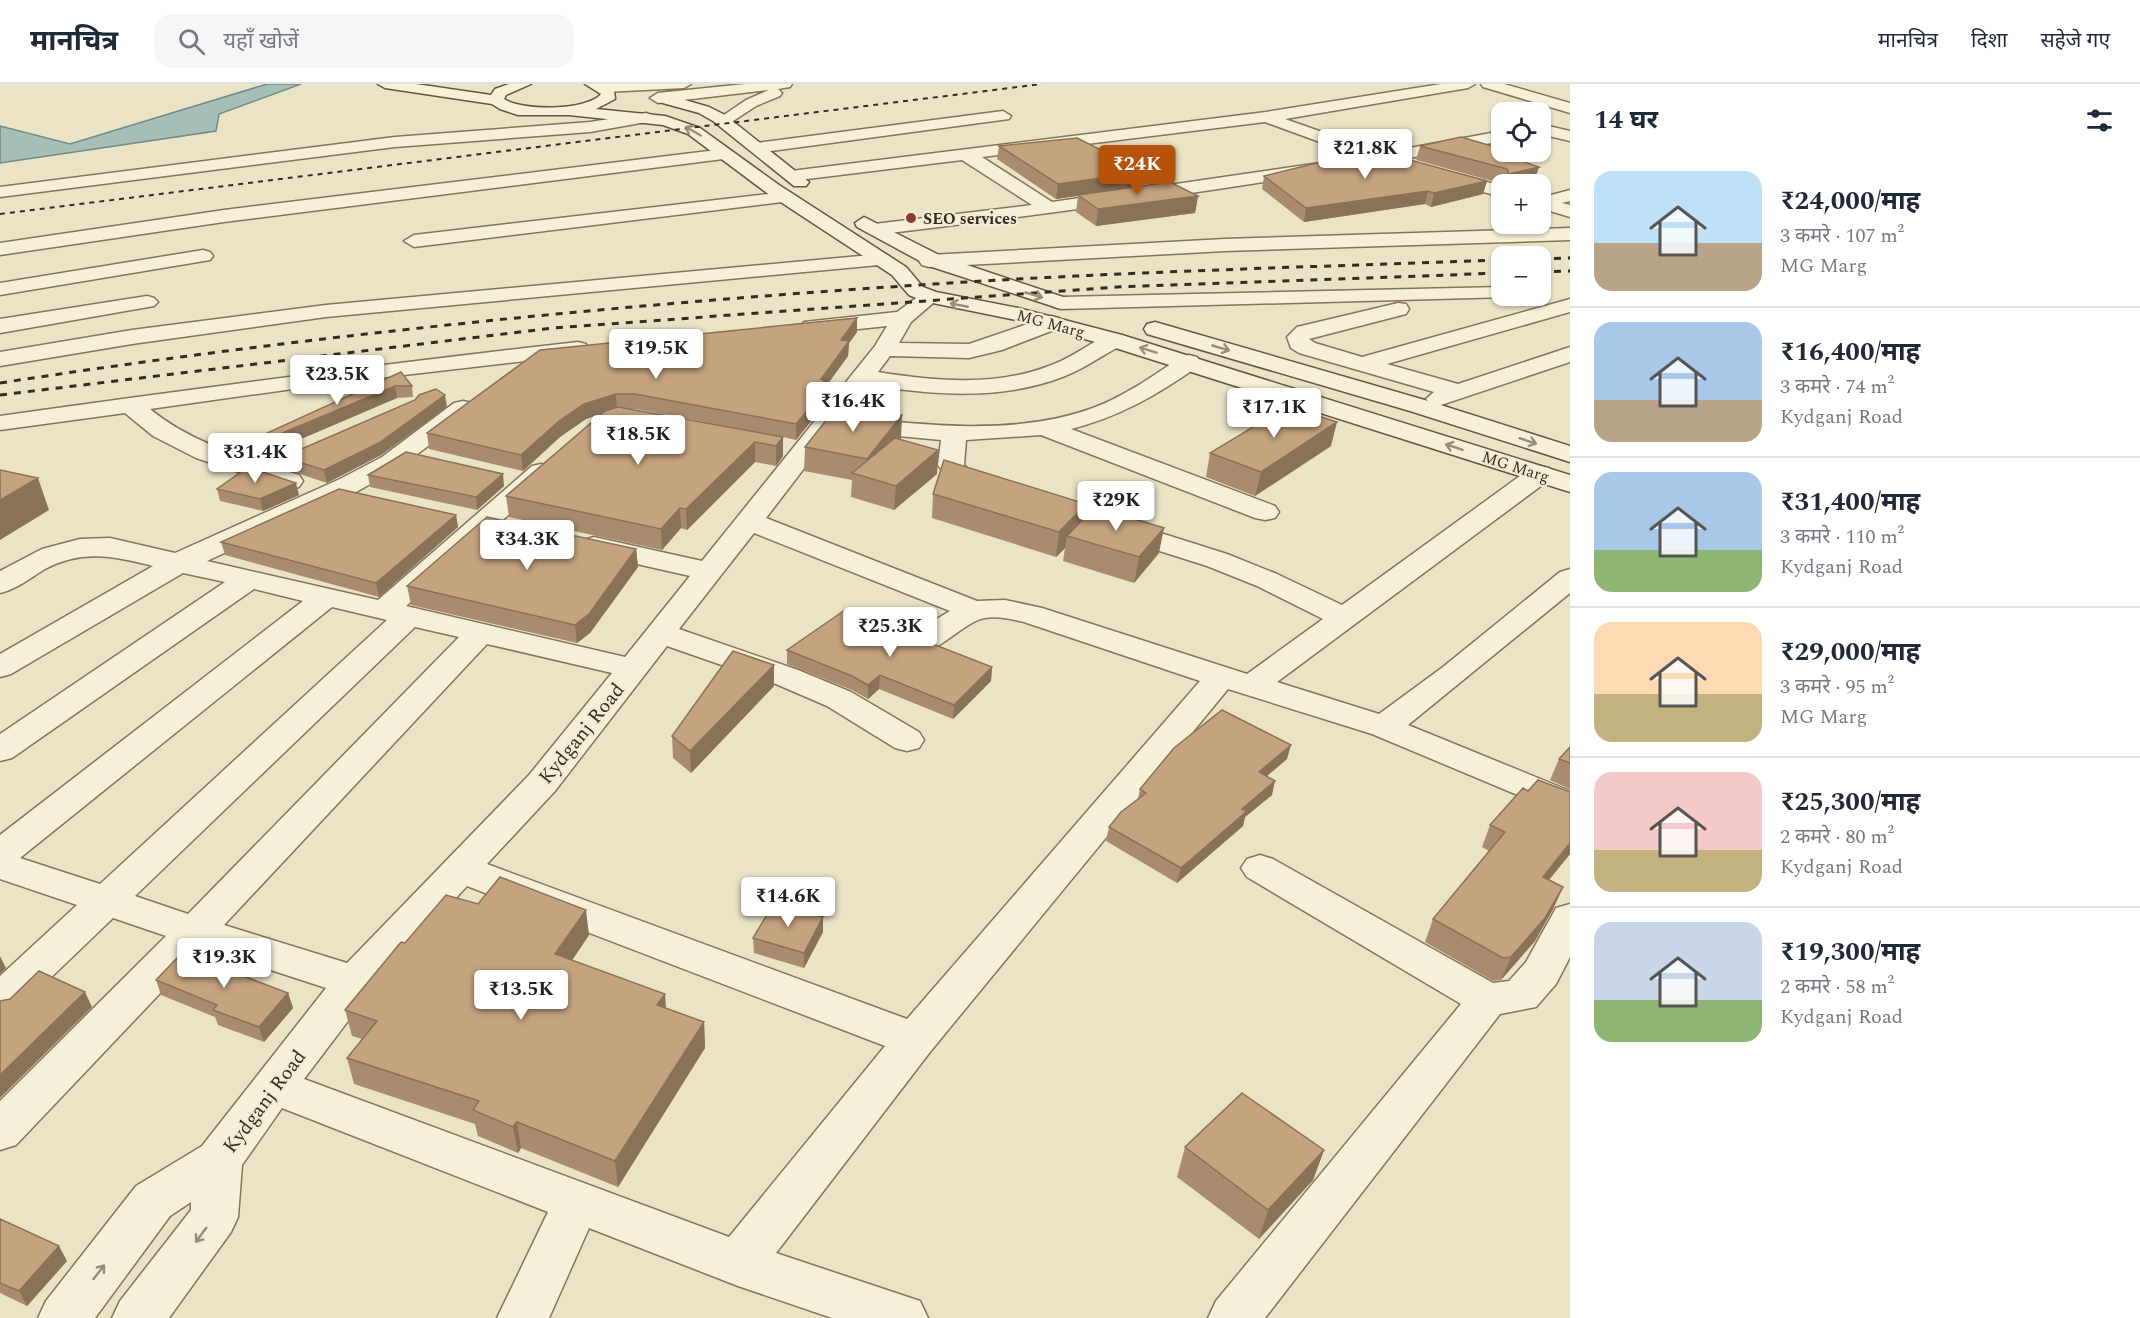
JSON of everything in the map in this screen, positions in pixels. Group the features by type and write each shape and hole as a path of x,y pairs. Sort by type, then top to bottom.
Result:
{"street":[{"path":"385,84 495,92 520,85"},
{"path":"602,88 685,84"},
{"path":"658,98 785,84"},
{"path":"724,122 751,103 796,84"},
{"path":"791,176 1266,117 1468,84"},
{"path":"1488,84 1570,108"},
{"path":"495,92 506,106 526,111 568,110 601,103 607,99 602,88"},
{"path":"602,88 658,98 704,110 724,122 791,176 819,194"},
{"name":"MG Marg","path":"568,110 646,118 685,126 785,197 899,271 916,291 930,297 1018,314 1051,323 1127,328 1189,362 1555,479"},
{"path":"757,148 1003,116"},
{"path":"1266,117 1384,159 1491,189"},
{"path":"0,192 395,142 590,127 646,118"},
{"path":"1551,124 1570,118"},
{"path":"1551,131 1570,136"},
{"path":"873,229 1051,209 1384,159 1491,138"},
{"path":"0,249 224,216 725,154"},
{"path":"965,154 1051,209"},
{"path":"1551,200 1570,195"},
{"path":"414,241 785,197"},
{"path":"1551,206 1570,211"},
{"name":"MG Marg","path":"846,212 929,261 968,276 1061,303 1127,328 1419,406 1570,454"},
{"path":"929,261 1224,245 1570,234"},
{"path":"0,289 203,256"},
{"path":"0,359 132,337 326,311 882,260"},
{"path":"1061,303 1491,294"},
{"path":"1444,296 1305,332 1298,337 1299,343 1307,348 1458,392"},
{"name":"Kydganj Road","path":"64,1318 153,1202 219,1160 355,981 542,783 709,571 747,520 792,449 827,422 884,349 903,318 930,297"},
{"path":"0,326 147,302"},
{"path":"1362,364 1570,304"},
{"path":"795,328 903,318"},
{"path":"884,349 969,351 994,345 1051,323"},
{"path":"862,377 916,386 971,388 1027,380 1058,371 1127,328"},
{"path":"0,423 128,403 605,347"},
{"path":"0,667 180,562 333,492 403,453 538,354"},
{"path":"1419,406 1570,354"},
{"path":"827,422 894,430 954,433 1044,427 1090,417 1161,381 1189,362"},
{"path":"128,403 162,431 205,453 254,470 333,492 382,500"},
{"path":"1044,427 1265,512"},
{"path":"954,433 951,465 959,476 1013,496"},
{"path":"403,453 437,461"},
{"path":"0,1001 108,902 484,523 562,453"},
{"path":"254,470 287,456"},
{"path":"495,474 529,482"},
{"path":"738,1263 915,1040 1237,681 1345,618 1555,479"},
{"path":"450,515 518,530"},
{"path":"747,520 973,610 1005,609 1031,614 1384,727 1570,805"},
{"path":"1092,521 1217,560 1267,580 1345,618"},
{"path":"574,542 709,571"},
{"path":"0,584 44,557 76,546 110,547 633,668"},
{"path":"0,750 250,578"},
{"path":"1384,727 1454,674 1570,578"},
{"path":"0,854 328,597"},
{"path":"914,646 973,610"},
{"path":"0,1131 195,932 481,632"},
{"path":"660,633 787,677 839,699 907,740"},
{"path":"0,865 195,932 355,981"},
{"path":"1260,868 1488,1000 1521,996 1541,972 1570,918"},
{"path":"461,869 915,1040"},
{"path":"1234,1318 1488,1000"},
{"path":"273,1086 738,1263 883,1315"},
{"name":"Kydganj Road","path":"138,1318 214,1217 219,1160"},
{"path":"524,1318 577,1202"}],"water":[{"path":"267,84 301,84 219,114 216,131 0,163 0,126 70,144"}],"building":[{"path":"1461,137 1491,146 1491,162 1524,162 1539,167 1509,174 1507,169 1420,146"},
{"path":"1077,138 1145,172 1058,184 999,146"},
{"path":"1384,153 1487,181 1434,193 1428,191 1306,208 1264,176 1321,162 1357,159"},
{"path":"1170,182 1198,196 1098,209 1078,195"},
{"path":"857,318 841,340 849,341 821,379 829,385 796,424 635,394 616,394 584,404 559,421 521,455 427,433 540,350"},
{"path":"401,372 412,386 395,386 251,446 243,444"},
{"path":"436,389 445,395 379,443 324,470 283,457 415,400 419,395"},
{"path":"1288,406 1337,422 1261,472 1210,453"},
{"path":"618,407 783,437 776,446 755,442 686,509 680,508 661,529 506,496 605,411"},
{"path":"835,409 902,415 867,459 805,447"},
{"path":"895,438 938,450 896,486 852,473"},
{"path":"406,452 503,474 476,497 368,475"},
{"path":"944,460 1086,504 1059,532 933,494"},
{"path":"248,467 296,483 260,499 217,489"},
{"path":"0,470 38,478 0,500"},
{"path":"339,489 456,515 376,583 221,542"},
{"path":"1095,507 1164,528 1139,557 1067,536"},
{"path":"487,517 636,549 589,614 575,625 407,586"},
{"path":"845,610 897,631 904,642 925,641 992,667 954,705 880,675 868,685 852,676 787,650"},
{"path":"733,651 774,665 690,751 672,736"},
{"path":"1222,710 1291,745 1259,772 1275,781 1242,809 1247,811 1181,868 1109,827 1121,812 1146,793 1140,789 1174,748"},
{"path":"1570,747 1570,763 1559,759"},
{"path":"1538,780 1570,792 1570,843 1543,877 1563,887 1545,918 1511,957 1503,958 1433,919 1505,832 1490,825 1523,788 1528,791"},
{"path":"500,877 586,910 555,954 665,994 657,1005 704,1022 615,1161 517,1122 513,1127 473,1110 479,1101 347,1058 377,1021 345,1010 401,942 405,943 446,895 478,904"},
{"path":"774,903 823,917 804,953 753,938"},
{"path":"182,953 288,993 259,1027 213,1010 217,1005 156,980"},
{"path":"39,971 85,992 0,1075 0,1001 10,999"},
{"path":"1242,1093 1324,1150 1268,1210 1185,1147"},
{"path":"0,1219 59,1246 19,1291 0,1283"}],"railway":[{"path":"0,214 1042,84"},
{"path":"1551,259 1570,258"},
{"path":"0,383 344,337 688,302 1065,277 1491,260"},
{"path":"1551,272 1570,271"},
{"path":"0,395 553,328 1117,287 1491,273"}],"place":[{"name":"SEO services","path":"911,218"}]}
